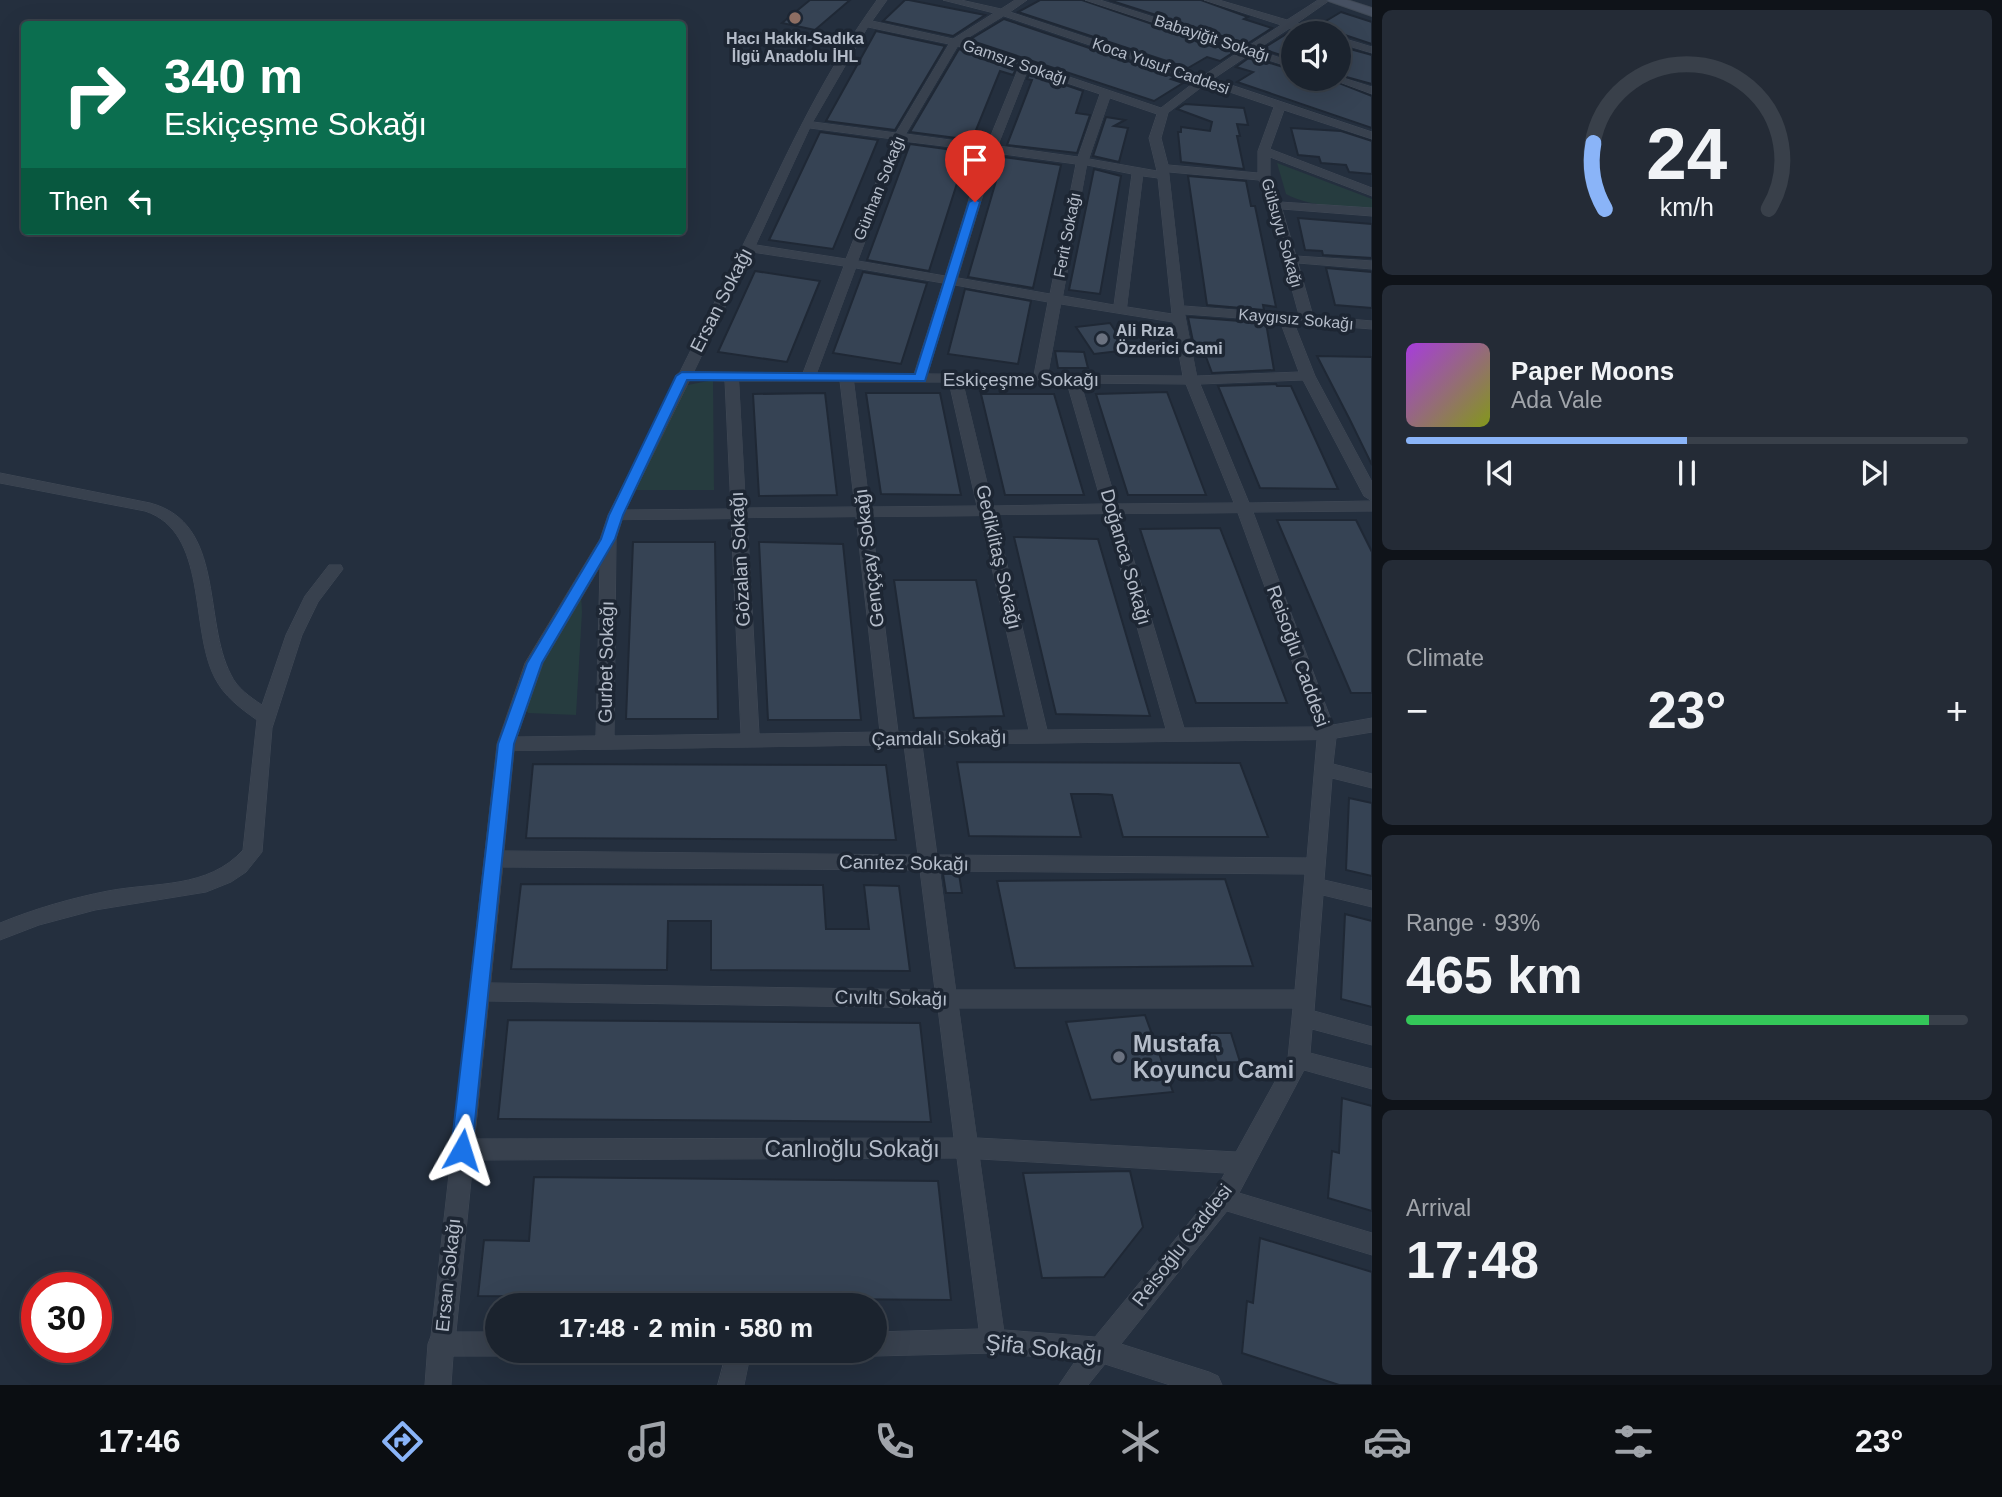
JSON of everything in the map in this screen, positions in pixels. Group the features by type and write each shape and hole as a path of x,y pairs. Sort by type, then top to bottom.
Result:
{"street":[{"name":"Ersan Sokağı","path":"438,1385 440,1344 506,744 534,663 608,539 616,515 682,376 748,248 805,124 865,23 882,0"},
{"name":"Koca Yusuf Caddesi","path":"948,0 974,2 1372,136"},
{"name":"Günhan Sokağı","path":"808,377 899,137 955,42 1022,0"},
{"name":"Babayiğit Sokağı","path":"1090,0 1281,61"},
{"path":"1209,0 1281,21"},
{"path":"1295,21 1325,0"},
{"path":"1333,0 1372,12"},
{"name":"Gamsız Sokağı","path":"865,23 955,42 1163,112"},
{"path":"1163,112 1204,80 1281,30"},
{"path":"1351,44 1372,50"},
{"path":"920,378 991,149 1025,65"},
{"path":"1351,84 1372,91"},
{"name":"Ferit Sokağı","path":"1040,379 1082,161 1106,93"},
{"name":"Gülsuyu Sokağı","path":"1280,106 1264,151 1264,177 1275,205 1307,320"},
{"name":"Reisoğlu Caddesi","path":"1072,1385 1223,1199 1299,1059 1327,733 1244,508 1191,380 1178,314 1163,172 1155,138 1163,112"},
{"path":"805,124 1082,161 1138,172 1264,177"},
{"path":"1264,151 1372,192"},
{"path":"1119,310 1138,172"},
{"path":"1275,205 1372,212"},
{"name":"Kaygısız Sokağı","path":"748,248 850,261 1119,310 1372,325"},
{"path":"1290,259 1372,265"},
{"path":"1285,318 1308,376 1372,496"},
{"name":"Eskiçeşme Sokağı","path":"682,376 1191,380 1308,376"},
{"name":"Gözalan Sokağı","path":"732,377 750,740"},
{"name":"Genççay Sokağı","path":"847,378 890,739"},
{"name":"Gediklitaş Sokağı","path":"955,379 1040,737"},
{"name":"Doğanca Sokağı","path":"1073,379 1177,735"},
{"path":"0,478 133,504 161,512 182,525 196,554 203,602 222,677 240,699 266,717"},
{"path":"616,515 1372,506"},
{"name":"Gurbet Sokağı","path":"605,742 608,539"},
{"path":"0,932 109,899 177,890 222,879 234,872 251,852 262,728 294,635 311,600 335,569"},
{"name":"Çamdalı Sokağı","path":"506,744 1327,733 1372,725"},
{"path":"912,738 993,1340"},
{"path":"1324,769 1372,781"},
{"name":"Canıtez Sokağı","path":"494,859 929,863 1314,876 1372,899"},
{"name":"Cıvıltı Sokağı","path":"479,992 1303,1008 1372,1036"},
{"path":"1299,1059 1372,1079"},
{"name":"Canlıoğlu Sokağı","path":"462,1150 967,1148 1242,1163"},
{"path":"1223,1199 1372,1244"},
{"name":"Şifa Sokağı","path":"887,1344 993,1340 1099,1350 1209,1385"},
{"path":"440,1344 485,1344"},
{"path":"731,1385 736,1363"}],"green space":[{"path":"1277,163 1372,199 1372,209 1339,207 1296,199 1286,194"},
{"path":"713,380 714,490 634,490 677,392 688,385"},
{"path":"580,575 582,612 576,715 528,713 523,704"}],"building":[{"path":"810,0 850,0 815,30 782,23"},
{"path":"905,0 985,15 953,36 883,21"},
{"path":"1040,0 1082,0 1234,52 1220,61 1207,57 1188,68 1018,12"},
{"path":"1109,0 1201,0 1272,28 1247,44"},
{"path":"1341,12 1372,22 1372,44 1351,37 1351,21 1326,21"},
{"path":"1004,19 1175,77 1171,79 1183,83 1154,101 969,40"},
{"path":"876,31 945,46 895,130 826,121"},
{"path":"1281,37 1281,55 1262,49"},
{"path":"959,49 1016,69 1013,75 1000,71 972,140 910,132"},
{"path":"1351,49 1372,55 1372,84 1351,78"},
{"path":"1250,57 1281,66 1281,91 1351,91 1351,88 1372,96 1372,128 1237,82 1253,72 1236,67"},
{"path":"1030,73 1083,91 1076,113 1090,115 1077,153 1007,145 1032,80 1027,79"},
{"path":"1185,104 1244,108 1248,125 1237,124 1240,136 1237,136 1244,169 1181,162 1178,132 1181,132 1181,127 1210,131 1212,122 1177,109"},
{"path":"1106,117 1125,120 1114,126 1128,128 1119,162 1093,156"},
{"path":"1291,128 1341,131 1372,141 1372,174 1349,172 1346,165 1321,163 1319,157 1298,155"},
{"path":"820,132 878,140 833,249 769,240"},
{"path":"910,144 967,152 929,271 867,260"},
{"path":"1003,157 1061,165 1033,288 968,277"},
{"path":"1094,169 1121,176 1100,294 1069,290"},
{"path":"1188,176 1246,181 1251,206 1255,206 1276,307 1263,305 1264,310 1207,305"},
{"path":"1298,218 1372,224 1372,258 1323,255 1322,251 1305,250"},
{"path":"1326,268 1372,272 1372,308 1335,305"},
{"path":"755,271 820,281 787,362 718,352"},
{"path":"863,272 927,283 901,364 833,353"},
{"path":"965,289 1031,301 1018,364 948,354"},
{"path":"1188,317 1266,323 1274,370 1212,373 1206,357 1196,356"},
{"name":"Ali Rıza Özderici Cami","path":"1110,323 1128,350 1094,354 1076,327"},
{"path":"1055,351 1084,352 1088,368 1058,368"},
{"path":"1317,356 1372,357 1372,465 1350,420"},
{"path":"1218,386 1291,386 1338,489 1260,488"},
{"path":"1167,392 1206,495 1128,495 1096,394"},
{"path":"825,393 837,495 759,496 753,394"},
{"path":"866,393 940,393 961,495 881,494"},
{"path":"981,394 1054,394 1084,495 1005,495"},
{"path":"1277,520 1356,520 1372,552 1372,693 1351,693"},
{"path":"1220,528 1287,703 1196,703 1140,529"},
{"path":"1014,537 1098,539 1150,716 1056,714"},
{"path":"633,542 715,542 718,719 626,719"},
{"path":"759,542 843,544 861,720 768,720"},
{"path":"894,580 976,580 1004,716 914,718"},
{"path":"957,762 1240,763 1268,837 1123,837 1112,795 1098,794 1071,794 1081,837 969,836"},
{"path":"533,764 886,765 896,840 526,838"},
{"path":"1349,798 1372,803 1372,876 1346,870"},
{"path":"943,874 959,874 962,893 946,893"},
{"path":"1225,879 1253,966 1015,968 997,881"},
{"path":"521,884 823,885 826,929 869,929 864,885 899,886 910,971 711,970 711,921 668,921 667,970 511,969"},
{"path":"1345,914 1372,921 1372,1007 1341,999"},
{"name":"Mustafa Koyuncu Cami","path":"1145,1015 1173,1092 1091,1100 1066,1022"},
{"path":"508,1020 920,1023 931,1122 498,1119"},
{"path":"1208,1033 1231,1033 1240,1062 1217,1063"},
{"path":"1342,1098 1372,1106 1372,1211 1328,1198 1332,1151 1339,1153"},
{"path":"1130,1171 1143,1227 1104,1277 1042,1278 1023,1173"},
{"path":"534,1177 938,1181 951,1300 887,1299 887,1293 485,1293 485,1296 478,1296 484,1240 529,1241"},
{"path":"1260,1238 1372,1272 1372,1385 1339,1385 1242,1353 1247,1301 1253,1303"}],"place":[{"name":"Hacı Hakkı-Sadıka İlgü Anadolu İHL","path":"795,18"},
{"name":"Ali Rıza Özderici Cami","path":"1102,339"},
{"name":"Mustafa Koyuncu Cami","path":"1119,1057"}],"route":[{"path":"462,1150 506,744 534,663 608,539 616,515 682,376 920,378 975,202"}]}
